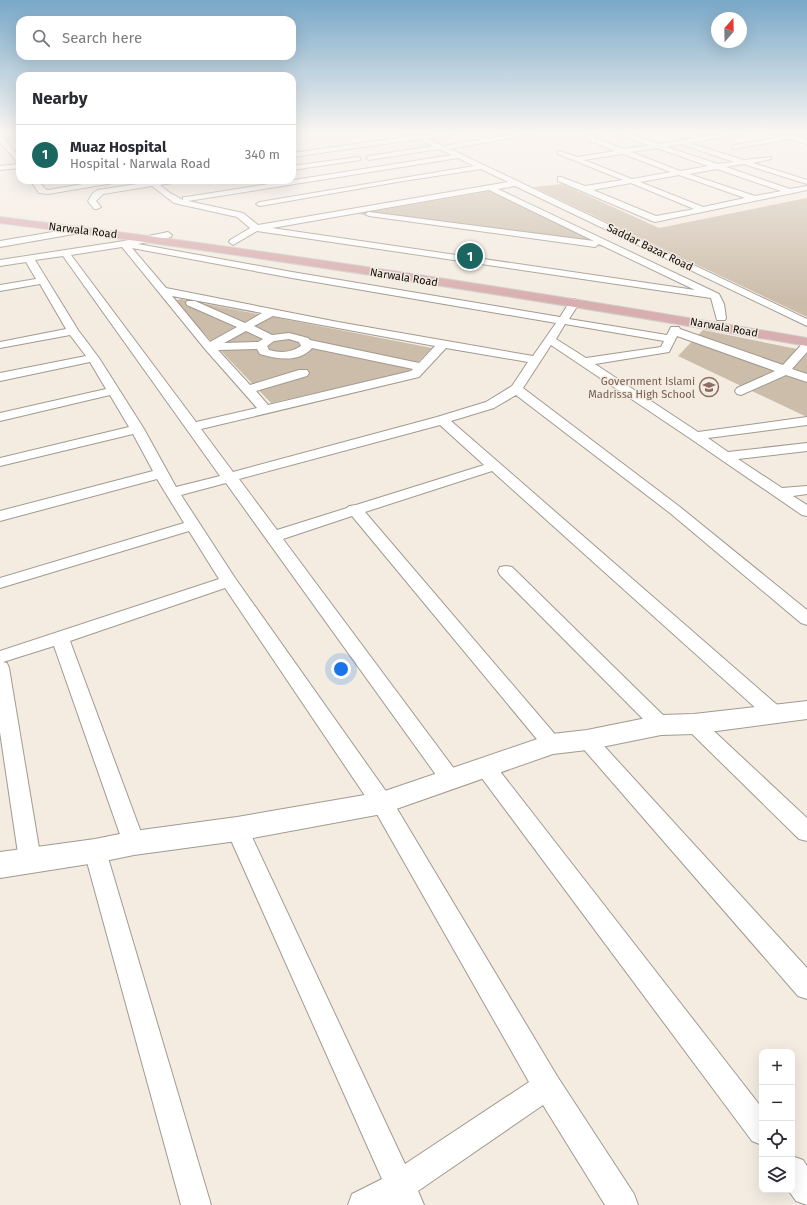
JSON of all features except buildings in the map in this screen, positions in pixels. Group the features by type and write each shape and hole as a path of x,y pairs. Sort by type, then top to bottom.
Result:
{"main road":[{"name":"Narwala Road","path":"0,214 232,242 807,332"},
{"name":"Narwala Road","path":"0,220 149,239 574,302 675,330 807,342"}],"street":[{"path":"39,187 42,191 66,187"},
{"path":"97,207 92,201 96,195 101,192 133,187"},
{"path":"158,187 167,196 177,200 240,215 256,228 714,296"},
{"path":"238,187 260,204 273,209"},
{"path":"177,200 259,187"},
{"path":"260,204 356,187"},
{"path":"232,242 256,228 494,187"},
{"name":"Saddar Bazar Road","path":"526,187 807,323"},
{"path":"580,187 655,219 807,188"},
{"path":"584,189 595,187"},
{"path":"648,187 702,209"},
{"path":"721,187 752,198"},
{"path":"776,187 790,192"},
{"path":"490,188 714,296 719,304 721,318"},
{"path":"148,194 178,189"},
{"path":"353,212 611,246"},
{"path":"0,244 82,230"},
{"path":"0,263 124,244 168,234"},
{"path":"124,244 209,347 265,409"},
{"path":"124,244 292,275 561,320 675,330 807,378"},
{"path":"65,253 451,780"},
{"path":"29,258 73,331 93,358 137,429 172,493 229,581 382,803 547,1086 623,1205"},
{"path":"0,288 42,281"},
{"path":"164,291 338,325 535,360"},
{"path":"164,291 271,338 289,336 309,337 422,367"},
{"path":"172,493 442,420 490,405 516,389 574,302"},
{"path":"209,347 272,312"},
{"path":"309,337 338,325"},
{"path":"584,362 665,350 675,330"},
{"path":"0,345 73,331"},
{"path":"261,345 264,352 279,356 297,354 307,347 309,337"},
{"path":"209,347 261,345 271,338"},
{"path":"549,339 696,436 807,512"},
{"path":"193,426 415,374 443,344"},
{"path":"741,391 784,370 807,345"},
{"path":"285,355 324,395"},
{"path":"0,377 93,358"},
{"path":"248,390 303,373"},
{"path":"516,389 675,510 807,619"},
{"path":"0,417 113,391"},
{"path":"442,420 494,466 797,714"},
{"path":"696,436 807,421"},
{"path":"0,462 137,429"},
{"path":"725,456 807,447"},
{"path":"272,537 354,509 494,466"},
{"path":"0,516 162,473"},
{"path":"780,493 807,490"},
{"path":"354,509 552,744"},
{"path":"0,583 194,525"},
{"path":"506,571 661,725"},
{"path":"0,657 229,581"},
{"path":"60,638 134,843"},
{"path":"0,668 30,860"},
{"path":"0,864 237,829 382,803 552,744 587,740 661,725 694,724 797,714"},
{"path":"694,724 807,832"},
{"path":"587,740 807,987"},
{"path":"485,767 759,1127"},
{"path":"237,829 405,1195"},
{"path":"96,851 196,1205"},
{"path":"363,1205 405,1195 547,1086"},
{"path":"795,1175 807,1190"}],"shaded area":[{"path":"533,187 569,187 659,228 807,198 807,317"},
{"path":"490,191 611,248 357,214"},
{"path":"181,299 432,348 408,372 271,403 173,301"},
{"path":"703,330 807,351 807,417 678,356"}],"place":[{"name":"Muaz Hospital","path":"470,256"},
{"name":"Government Islami Madrissa High School","path":"709,387"}]}
